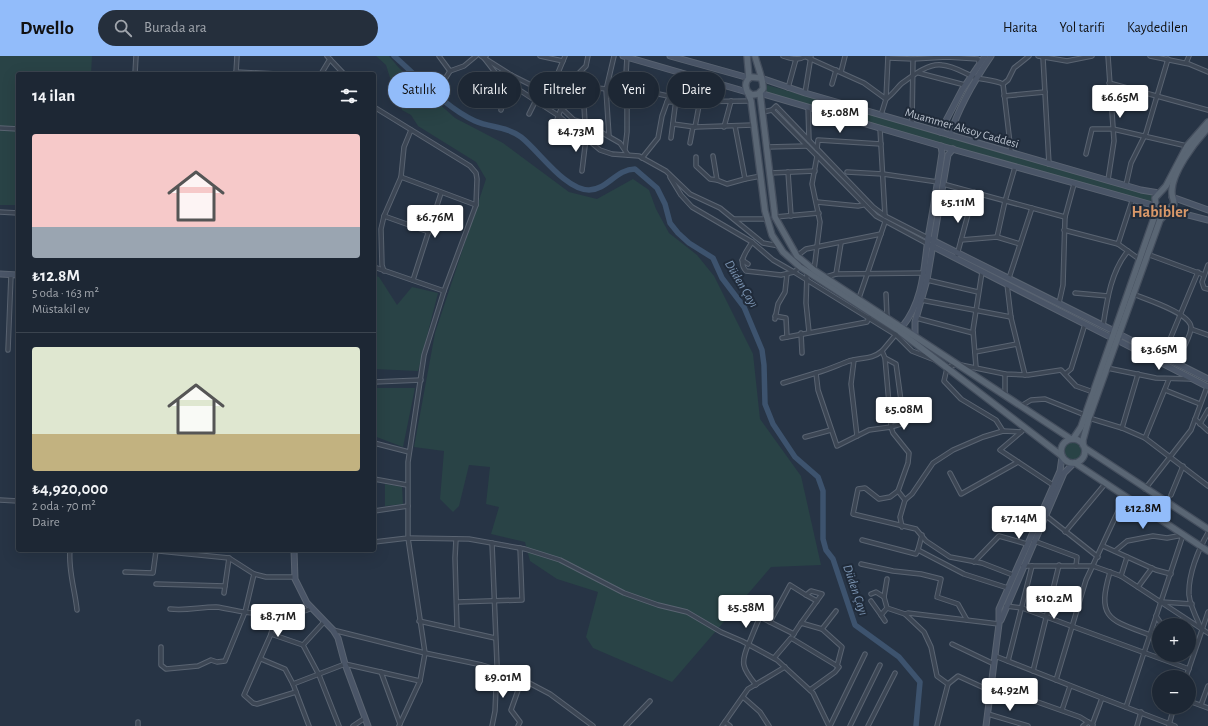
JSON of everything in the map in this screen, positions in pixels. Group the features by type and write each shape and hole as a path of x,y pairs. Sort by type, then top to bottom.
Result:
{"main road":[{"path":"747,56 749,78 745,86 751,101 753,125 767,219 772,235 789,258 807,272 899,331 939,361 1022,431 1062,457 1067,462 1074,463 1208,550"},
{"path":"755,56 764,86 760,93 775,217 797,256 814,270 887,317 899,331 915,336 1005,397 1084,446 1145,489 1208,529"},
{"path":"749,78 756,76 761,78"},
{"path":"748,92 755,95 760,93"},
{"path":"1062,457 1062,444 1072,439 1081,427 1107,368 1156,206 1155,198 1160,193 1187,146 1208,122"},
{"path":"1117,332 1133,294 1160,220 1174,204 1172,196 1174,182 1183,162 1206,134 1208,128"},
{"path":"1160,193 1167,192 1172,196"},
{"path":"1156,206 1161,210 1167,211"},
{"path":"1074,463 1082,459 1084,446 1083,440 1092,392 1115,339"}],"street":[{"path":"135,72 136,56"},
{"path":"236,72 237,56"},
{"path":"327,56 342,72"},
{"path":"439,56 450,71 464,66 476,56"},
{"path":"540,56 563,61"},
{"path":"558,72 565,56"},
{"path":"580,72 586,66 588,56"},
{"path":"608,136 606,90 614,56"},
{"path":"670,56 690,59 749,78"},
{"path":"783,56 796,59 804,56 810,58 864,83 886,99"},
{"path":"841,72 845,56"},
{"path":"881,115 886,99 888,57 913,59 947,56 978,59 980,64"},
{"path":"950,135 957,112 985,56"},
{"path":"940,132 965,84 991,56"},
{"path":"1003,84 1008,80 1014,68 1029,56"},
{"path":"1038,56 1043,58 1092,56"},
{"path":"1108,56 1114,142 1108,180"},
{"path":"1150,56 1186,63 1208,72"},
{"path":"1186,63 1189,56"},
{"path":"484,57 506,72"},
{"path":"484,57 494,72"},
{"path":"625,72 625,57 677,72"},
{"path":"928,57 929,67"},
{"path":"805,93 810,58"},
{"path":"1043,58 1050,164"},
{"path":"788,88 796,59"},
{"path":"912,124 913,59"},
{"path":"1126,186 1131,163 1144,137 1168,59"},
{"path":"322,72 330,60"},
{"path":"886,99 893,95 900,85 929,67 942,65 974,76 995,80 1003,84"},
{"path":"832,84 836,70"},
{"path":"920,73 965,84"},
{"name":"Muammer Aksoy Caddesi","path":"761,78 788,88 1126,186 1160,193"},
{"path":"1109,82 1208,110"},
{"path":"1003,84 1011,152"},
{"path":"725,86 748,92"},
{"path":"600,90 606,90"},
{"path":"1004,96 1045,92"},
{"name":"Muammer Aksoy Caddesi","path":"760,93 1132,201 1156,206"},
{"path":"725,101 751,101"},
{"path":"724,127 731,101"},
{"path":"642,158 658,138 662,116 667,102"},
{"path":"763,112 772,110 776,106 873,207 885,216 1117,332 1208,380"},
{"path":"376,107 470,166 476,173 478,185 476,205 444,290 431,330 409,452 407,485 408,538 424,653 420,681 399,725"},
{"path":"808,107 809,140"},
{"path":"529,114 532,108"},
{"path":"548,108 600,150 612,154 642,158 666,172 690,194 720,208 762,243 779,246"},
{"path":"553,130 561,108 574,120 585,123 620,143 628,155"},
{"path":"584,108 585,123"},
{"path":"625,150 627,108"},
{"path":"671,138 676,108"},
{"path":"690,143 698,108"},
{"path":"772,110 863,205 885,222 1208,386 1191,430 1145,489"},
{"path":"673,124 694,127 753,125"},
{"path":"735,126 745,179"},
{"path":"0,128 16,128"},
{"path":"880,129 885,216"},
{"path":"1086,154 1092,130 1113,129 1187,146"},
{"path":"384,271 382,265 381,229 384,216 401,177 404,146 411,130"},
{"path":"582,171 586,138"},
{"path":"817,148 818,140 881,144"},
{"path":"767,148 807,146"},
{"path":"783,384 832,369 854,360 875,357 882,351 911,316 915,307 930,245 940,183 941,146"},
{"path":"940,183 948,155 953,149"},
{"path":"713,156 717,180"},
{"path":"814,270 820,222 812,184 817,156"},
{"path":"696,157 696,166 706,173 710,179 727,184 761,176"},
{"path":"997,237 1005,201 1015,167"},
{"path":"770,173 815,171"},
{"path":"666,172 681,195 692,207 752,242 773,260 869,318 899,331"},
{"path":"706,173 716,172"},
{"path":"788,172 791,216"},
{"path":"848,172 883,174 940,183 1064,217"},
{"path":"401,177 476,205"},
{"path":"1059,303 1063,285 1064,217 1074,184"},
{"path":"956,259 974,192"},
{"path":"413,280 441,193"},
{"path":"1172,196 1208,210"},
{"path":"1118,244 1132,201"},
{"path":"817,202 858,206 863,205"},
{"path":"1025,375 1011,317 1007,284 1032,208"},
{"path":"1167,211 1208,220"},
{"path":"0,212 16,213"},
{"path":"775,217 819,213"},
{"path":"384,216 429,232"},
{"path":"733,219 767,219"},
{"path":"859,298 885,222"},
{"path":"1064,230 1118,244 1139,259"},
{"path":"797,256 803,251 818,247 881,234"},
{"path":"961,240 997,237 1020,244"},
{"path":"752,242 742,260 743,267 746,271 787,274 794,272 805,263"},
{"path":"836,274 842,243"},
{"path":"915,336 914,328 916,318 927,280 930,245"},
{"path":"1103,326 1108,296 1122,258 1128,251"},
{"path":"1147,254 1204,275"},
{"path":"742,260 748,264"},
{"path":"1208,264 1202,282 1204,288 1208,289"},
{"path":"376,268 444,290"},
{"path":"807,272 806,303 809,332"},
{"path":"976,367 973,333 975,310 982,272"},
{"path":"1163,356 1198,272"},
{"path":"826,277 836,274 924,273"},
{"path":"0,274 16,275"},
{"path":"787,274 785,292 778,304 775,317 786,318 787,337"},
{"path":"8,350 11,275"},
{"path":"927,280 978,292"},
{"path":"1075,293 1108,296"},
{"path":"886,294 887,317"},
{"path":"1133,294 1181,314 1189,320 1191,329 1176,363"},
{"path":"922,300 1011,317"},
{"path":"782,338 801,333 867,322 869,318"},
{"path":"916,318 973,333"},
{"path":"1065,374 1071,369 1085,324"},
{"path":"1191,329 1208,335"},
{"path":"801,333 802,353"},
{"path":"975,352 1017,344"},
{"path":"882,351 885,358 893,433 909,452 908,463 898,491 890,497 879,499 865,488 858,490 854,514 916,530 950,557 974,562 1013,575"},
{"path":"816,373 818,390 831,430 838,446 869,430 892,427 904,423 896,364 885,358"},
{"path":"854,360 851,384 857,436"},
{"path":"1003,431 996,420 961,398 944,381 947,368 956,364 1005,374 1025,375 1060,370 1076,386 1092,392"},
{"path":"1107,368 1169,379 1208,380"},
{"path":"1005,374 1005,397"},
{"path":"1122,428 1138,374"},
{"path":"1145,438 1169,379"},
{"path":"376,382 421,380"},
{"path":"1164,390 1200,404"},
{"path":"1021,406 1031,400 1045,399 1122,428 1145,438 1171,456 1208,486"},
{"path":"1200,424 1208,410"},
{"path":"1195,420 1208,431"},
{"path":"805,437 831,430"},
{"path":"902,527 900,517 905,500 912,494 932,463 953,450 1003,431 1022,431"},
{"path":"1022,431 1000,450 1053,485"},
{"path":"376,444 409,452"},
{"path":"986,726 999,624 999,609 1060,471 1062,457"},
{"path":"950,473 961,494 1018,462"},
{"path":"999,624 1064,473 1074,463"},
{"path":"1171,495 1183,466"},
{"path":"376,479 407,485"},
{"path":"1065,532 1105,484"},
{"path":"898,491 905,500"},
{"path":"1056,680 1071,625 1086,580 1098,558 1120,507 1120,500 1123,495"},
{"path":"0,500 16,501"},
{"path":"376,511 408,506"},
{"path":"1045,515 1098,558"},
{"path":"1202,630 1189,596 1190,583 1201,546 1208,533"},
{"path":"1115,551 1127,541 1152,536 1167,538 1183,534"},
{"path":"1126,707 1183,534"},
{"path":"862,540 916,554 922,535"},
{"path":"974,562 999,536 1027,544"},
{"path":"376,542 408,538 456,539 520,548 560,560 624,594 658,606 687,612 721,632 749,644 774,658 813,693 830,726"},
{"path":"456,539 454,558 457,629"},
{"path":"1034,541 1077,557 1076,566"},
{"path":"492,543 497,670 495,711 492,726"},
{"path":"1103,546 1152,568 1171,574"},
{"path":"457,602 522,600 520,548"},
{"path":"918,550 964,574 1008,588"},
{"path":"70,552 72,586 76,596 77,610"},
{"path":"125,572 152,573 155,569 156,552"},
{"path":"166,552 229,558 254,574 266,577 295,578"},
{"path":"294,552 295,578 301,592 311,608 333,630 338,638 345,664 368,726"},
{"path":"1121,576 1127,557"},
{"path":"224,593 229,558"},
{"path":"861,564 893,571 921,574 941,579 937,597 958,604 967,620"},
{"path":"1033,671 1059,565"},
{"path":"1023,566 1093,566 1110,572 1121,576 1208,633"},
{"path":"1008,661 1032,566"},
{"path":"1138,587 1152,568"},
{"path":"1110,572 1104,599 1107,612 1118,623 1150,635"},
{"path":"160,647 161,665 166,669 198,666 211,660 225,661 244,612 254,574"},
{"path":"887,579 884,597 887,608"},
{"path":"156,584 225,586"},
{"path":"770,622 790,585 817,601"},
{"path":"774,658 822,594 811,591 806,595"},
{"path":"871,594 876,592 884,597"},
{"path":"871,601 885,620"},
{"path":"1161,602 1192,604"},
{"path":"1006,606 1022,608 1047,616 1189,668 1208,612"},
{"path":"170,609 183,610 217,607 244,612 271,613 301,612 311,608"},
{"path":"887,608 905,614 924,632 931,647 937,676 948,684"},
{"path":"881,615 887,608"},
{"path":"822,629 836,611"},
{"path":"905,614 908,612 999,624"},
{"path":"271,613 273,625 271,634 261,659 244,692 245,698 257,704 296,692"},
{"path":"756,685 745,672 743,661 760,617 839,667 835,672 810,690"},
{"path":"419,621 495,638"},
{"path":"304,645 324,622"},
{"path":"801,623 822,629 842,647 836,666"},
{"path":"333,630 497,670 522,679 550,694 593,726"},
{"path":"271,634 304,645 319,675 339,726"},
{"path":"952,644 994,664"},
{"path":"830,726 865,654"},
{"path":"995,656 1141,712 1169,725 1175,726"},
{"path":"261,659 285,669 293,684 309,726"},
{"path":"293,684 345,664 420,681"},
{"path":"850,726 880,665"},
{"path":"722,726 748,689 785,667"},
{"path":"381,672 399,725"},
{"path":"868,726 895,673"},
{"path":"937,726 948,684 958,676 1080,716 1093,725 1102,698"},
{"path":"518,726 520,722 510,710 522,679"},
{"path":"1062,710 1070,686"},
{"path":"1201,705 1208,686"},
{"path":"743,697 760,712 769,726"},
{"path":"626,726 650,701"},
{"path":"1196,703 1208,708"},
{"path":"1137,726 1141,712"},
{"path":"988,714 1028,726"},
{"path":"1169,725 1172,714"},
{"path":"353,726 365,718"},
{"path":"725,722 730,726"},
{"path":"1083,726 1088,722"}],"green space":[{"path":"0,56 92,56 91,72 16,72 16,205 0,205"},
{"path":"376,56 389,56 403,72 388,72 386,65"},
{"path":"767,85 1153,195 1151,204 766,93"},
{"path":"402,108 444,108 455,118 503,143 569,192 597,199 633,179 649,190 656,209 669,233 697,255 714,276 753,354 760,419 801,476 821,565 771,567 672,682 593,648 586,637 598,592 557,579 530,561 525,542 491,534 499,507 486,504 490,467 469,465 459,506 453,512 440,499 444,451 414,447 435,333 486,179 476,162 418,126 411,115 402,110"},
{"path":"376,276 379,277 397,305 412,287 438,293 418,371 376,369"},
{"path":"376,388 415,388 403,447 376,437"},
{"path":"1073,442 1079,445 1082,451 1079,457 1073,460 1067,457 1064,451 1067,445"},
{"path":"385,484 402,487 403,504 385,506"}],"waterway":[{"name":"Düden Çayı","path":"394,56 433,92 453,108 475,121 510,131 521,137 553,169 571,184 589,190 595,189 601,187 622,172 635,169 657,188 665,204 670,223 678,233 689,243 713,258 722,278 744,307 762,350 765,404 773,424 795,457 818,477 823,491 823,539 826,550 833,559 855,625 899,657 920,682 916,726"}],"district":[{"name":"Habibler","path":"1160,212"}]}
